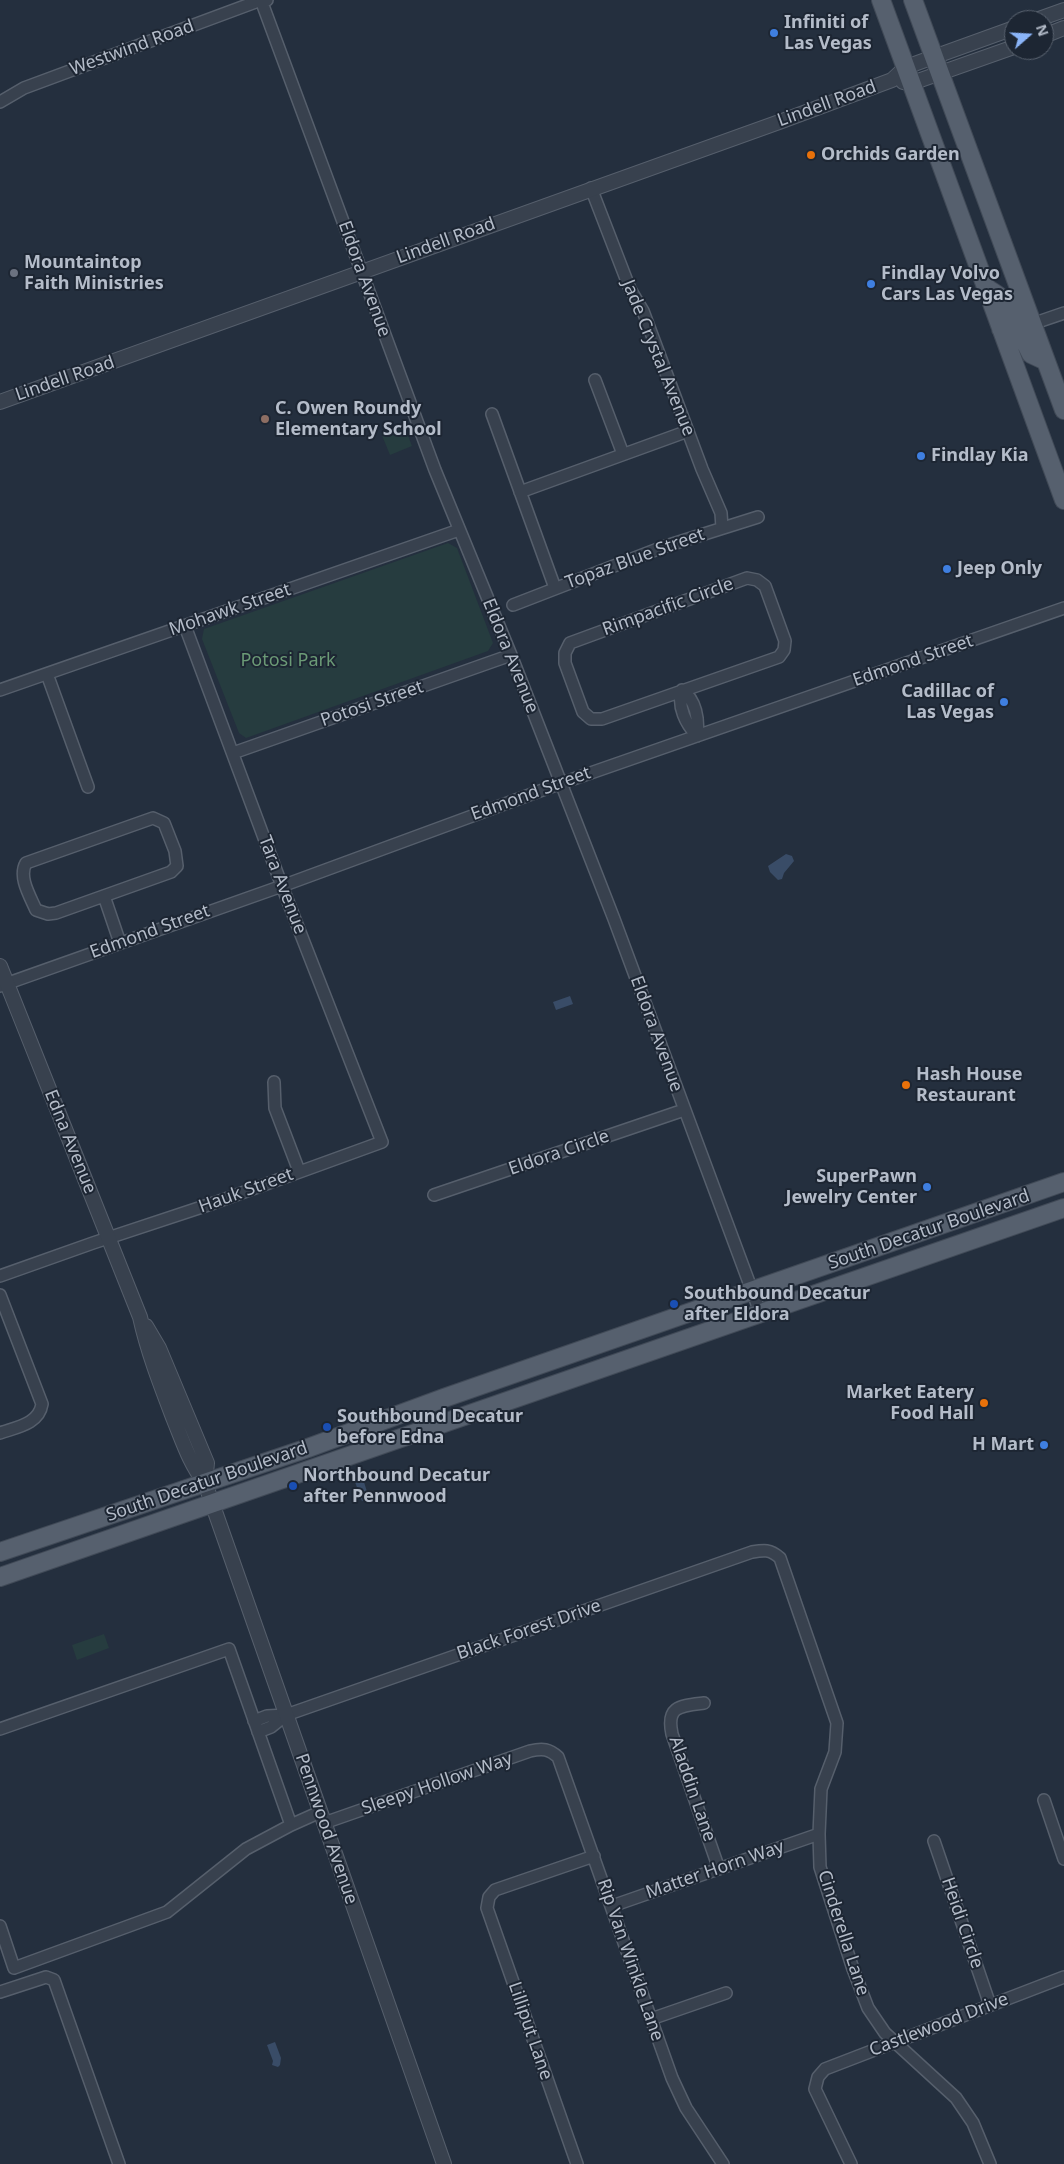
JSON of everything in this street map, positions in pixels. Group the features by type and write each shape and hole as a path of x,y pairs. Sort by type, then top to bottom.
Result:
{"main road":[{"path":"881,0 1064,500"},
{"path":"913,0 1064,410"},
{"path":"987,288 1004,300 1016,318 1024,324 1032,324"},
{"path":"1001,329 1010,329 1026,344 1031,354 1046,361"},
{"name":"South Decatur Boulevard","path":"0,1577 208,1494 308,1448 447,1397 1064,1182"},
{"path":"1034,1219 1036,1204 1064,1192"},
{"path":"957,1245 989,1221 1022,1208 1024,1204 1022,1197"},
{"name":"South Decatur Boulevard","path":"0,1552 384,1445 760,1312 1064,1208"},
{"path":"884,1245 894,1267"},
{"path":"470,1416 475,1404 486,1395 545,1374 553,1370 565,1356"},
{"path":"384,1445 397,1430 443,1410 447,1405 447,1397"}],"street":[{"name":"Westwind Road","path":"0,102 24,88 261,0 267,0"},
{"name":"Eldora Avenue","path":"261,0 361,272 459,530 511,655 559,784 614,919 760,1312"},
{"name":"Lindell Road","path":"909,75 934,56 1004,32"},
{"name":"Lindell Road","path":"0,402 591,188 670,162 892,80 909,75 940,73 1004,51"},
{"name":"Jade Crystal Avenue","path":"591,188 630,289 644,310 721,513 722,528"},
{"path":"1032,324 1064,313"},
{"path":"595,380 623,454"},
{"path":"492,414 555,588"},
{"path":"520,492 688,430"},
{"name":"Topaz Blue Street","path":"513,605 662,547 758,517"},
{"name":"Mohawk Street","path":"0,690 459,530"},
{"name":"Rimpacific Circle","path":"747,578 757,580 765,586 785,641 784,650 779,657 682,690 602,719 591,718 583,712 565,663 565,653 570,643 747,578"},
{"name":"Edmond Street","path":"4,985 282,886 559,784 1064,608"},
{"name":"Tara Avenue","path":"185,626 282,886 382,1142"},
{"name":"Potosi Street","path":"233,753 511,655"},
{"path":"47,674 88,787"},
{"path":"682,690 690,696 699,721 697,736"},
{"path":"146,819 159,819 164,823 176,851 176,866 163,876 104,896 56,913 41,913 36,910 22,876 23,868 30,860 146,819"},
{"path":"104,896 120,943"},
{"name":"Edna Avenue","path":"0,966 4,985 140,1317 159,1348 206,1463 208,1494"},
{"path":"274,1082 275,1108 299,1171"},
{"name":"Eldora Circle","path":"434,1195 684,1110"},
{"name":"Hauk Street","path":"0,1276 206,1206 382,1142"},
{"path":"0,1295 42,1404 41,1413 35,1420 0,1432"},
{"name":"Pennwood Avenue","path":"208,1494 444,2164"},
{"name":"Black Forest Drive","path":"256,1726 271,1727 286,1715 752,1552 764,1550 773,1552"},
{"name":"Cinderella Lane","path":"773,1552 780,1558 837,1723 835,1752 821,1789 818,1834 820,1867 853,1969 868,2008 885,2033 956,2098 973,2122 990,2164"},
{"path":"0,1728 229,1650 291,1825"},
{"name":"Aladdin Lane","path":"704,1703 682,1706 674,1711 669,1721 719,1869"},
{"name":"Sleepy Hollow Way","path":"0,1926 14,1968 167,1912 246,1849 291,1825 322,1818 530,1751 550,1750"},
{"name":"Rip Van Winkle Lane","path":"550,1750 558,1757 672,2078 683,2100 723,2164"},
{"path":"1044,1800 1064,1858"},
{"name":"Matter Horn Way","path":"612,1906 818,1834"},
{"name":"Heidi Circle","path":"934,1841 990,2005"},
{"name":"Lilliput Lane","path":"577,2164 487,1908 489,1897 495,1890 594,1856"},
{"path":"0,1992 46,1977 54,1980 120,2164"},
{"name":"Castlewood Drive","path":"851,2164 815,2089 818,2077 825,2069 1064,1977"},
{"path":"651,2019 726,1993"}],"green space":[{"path":"404,425 412,446 390,455 381,433"},
{"name":"Potosi Park","path":"448,543 457,548 493,643 488,651 246,738 239,733 202,639 204,629"},
{"path":"104,1634 109,1648 77,1660 72,1645"}],"water":[{"path":"786,854 792,856 794,861 784,873 782,879 778,880 770,872 768,866"},
{"path":"570,996 573,1004 556,1010 553,1002"},
{"path":"363,1479 369,1498 362,1501 355,1482"},
{"path":"275,2042 281,2058 278,2067 272,2065 273,2061 267,2045"}],"place":[{"name":"Infiniti of Las Vegas","path":"774,33"},
{"name":"Orchids Garden","path":"811,155"},
{"name":"Mountaintop Faith Ministries","path":"14,273"},
{"name":"Findlay Volvo Cars Las Vegas","path":"871,284"},
{"name":"C. Owen Roundy Elementary School","path":"265,419"},
{"name":"Findlay Kia","path":"921,456"},
{"name":"Jeep Only","path":"947,569"},
{"name":"Cadillac of Las Vegas","path":"1004,702"},
{"name":"Hash House Restaurant","path":"906,1085"},
{"name":"SuperPawn Jewelry Center","path":"927,1187"},
{"name":"Southbound Decatur after Eldora","path":"674,1304"},
{"name":"Market Eatery Food Hall","path":"984,1403"},
{"name":"Southbound Decatur before Edna","path":"327,1427"},
{"name":"H Mart","path":"1044,1445"},
{"name":"Northbound Decatur after Pennwood","path":"293,1486"}]}
